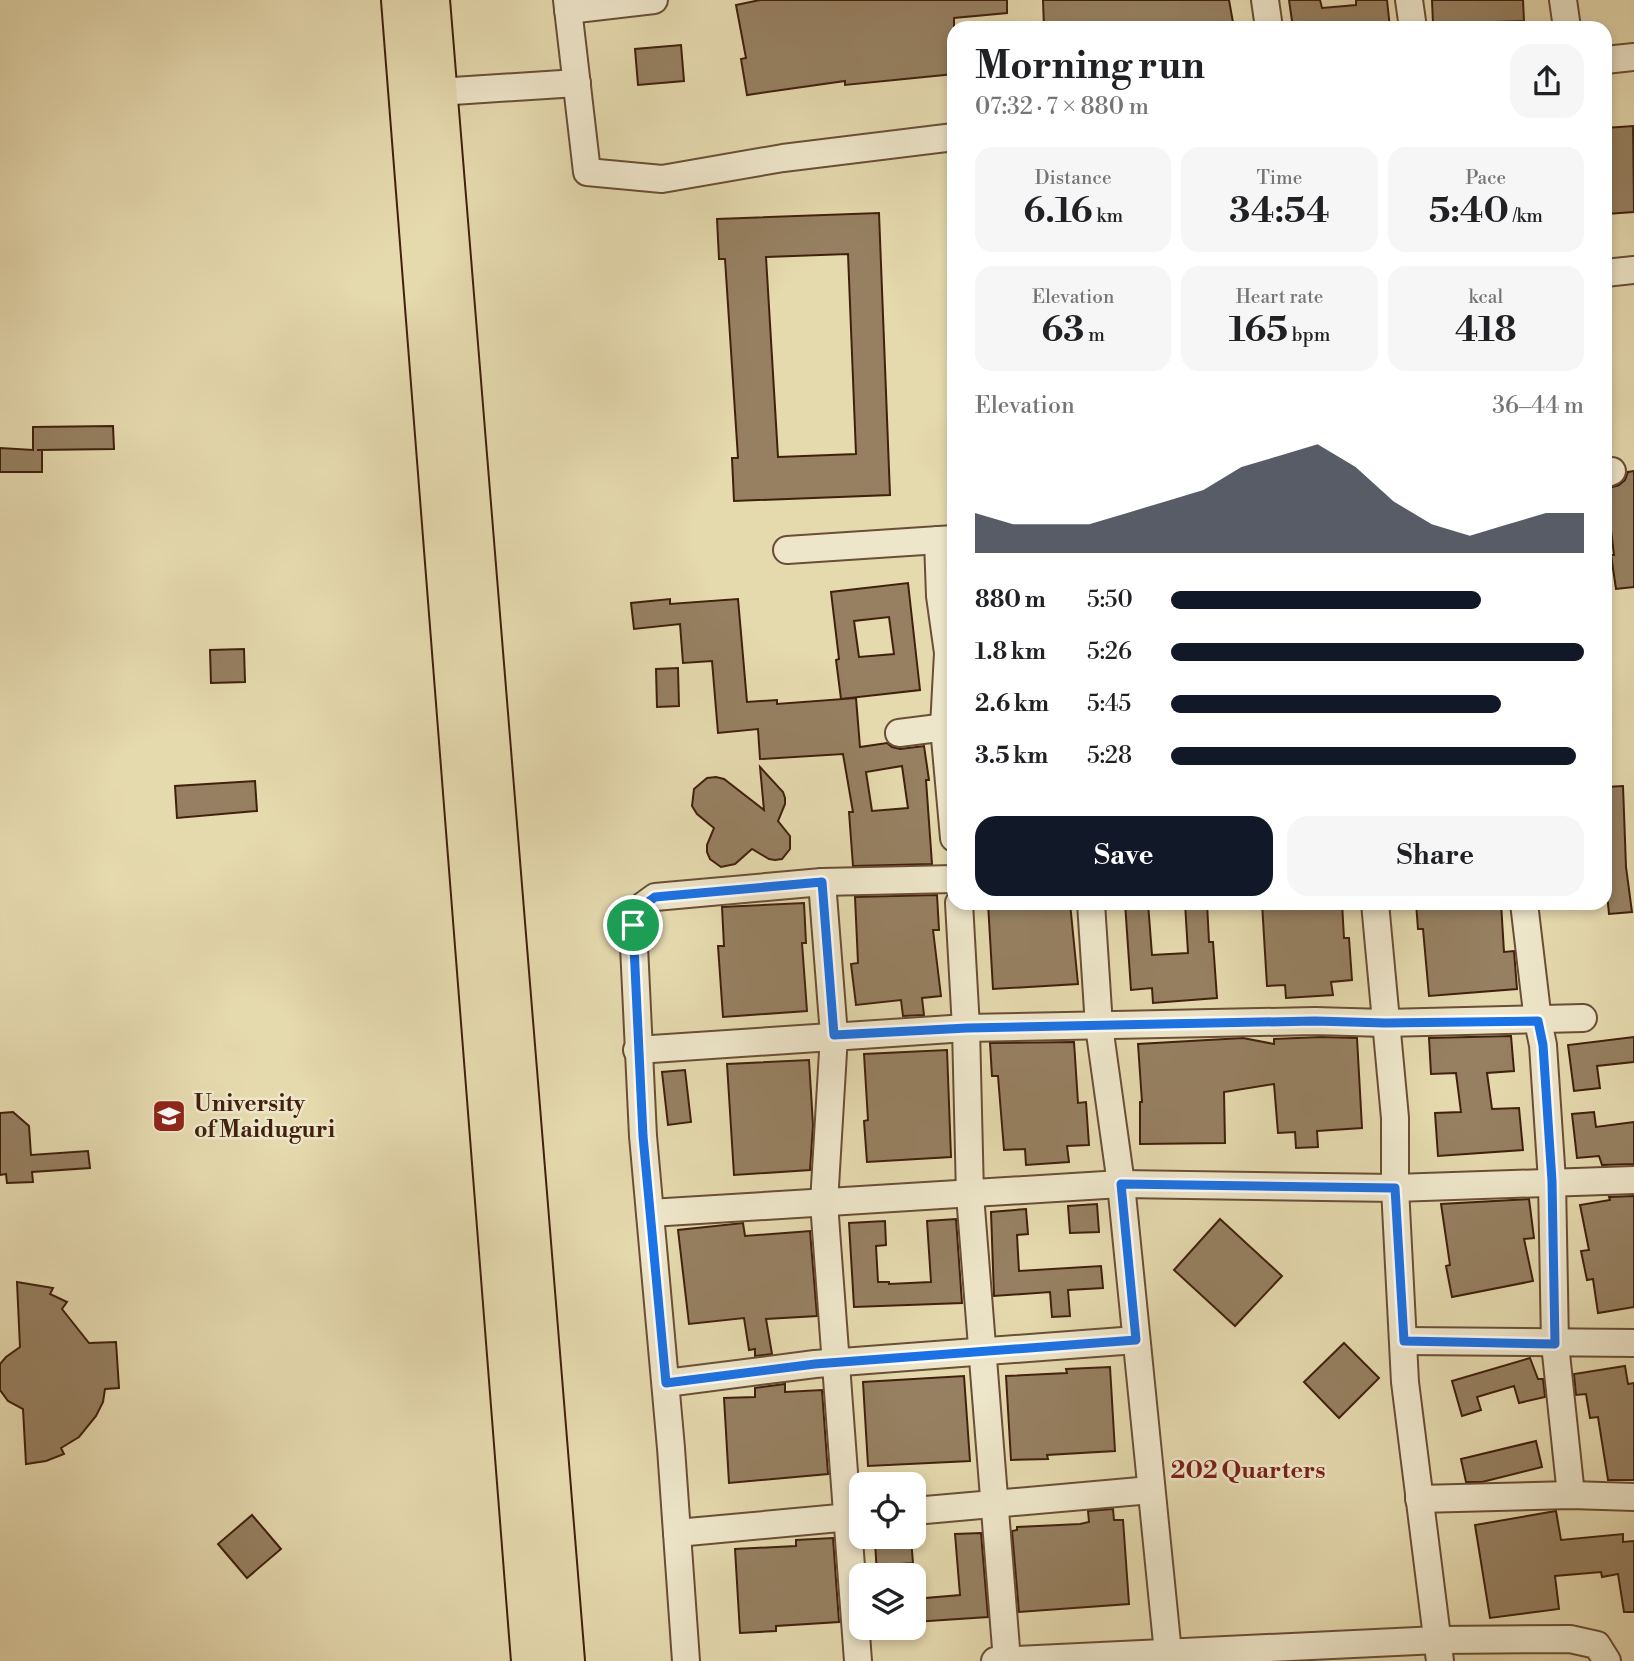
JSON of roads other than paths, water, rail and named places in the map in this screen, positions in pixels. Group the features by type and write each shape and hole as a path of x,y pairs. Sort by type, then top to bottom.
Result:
{"highway":[{"path":"401,0 531,1661"},
{"path":"430,0 565,1661"}],"street":[{"path":"654,0 568,5 587,172 662,179 783,158 947,138"},
{"path":"1265,0 1268,21"},
{"path":"1409,0 1412,21"},
{"path":"1563,0 1566,21"},
{"path":"1612,59 1634,57"},
{"path":"438,92 577,83"},
{"path":"1612,272 1634,270"},
{"path":"788,550 946,540 940,596 947,646"},
{"path":"899,733 947,726"},
{"path":"686,1661 666,1383 637,1050 633,925 640,908 655,897 822,882 947,879"},
{"path":"822,882 834,1035 824,1203 835,1363 849,1472"},
{"path":"959,910 967,1028 970,1195 1007,1661"},
{"path":"1091,910 1099,1026 1121,1184 1151,1490 1159,1656"},
{"path":"1376,910 1395,1118 1395,1188 1405,1382 1439,1651"},
{"path":"1525,910 1543,1045 1552,1181 1555,1344 1571,1496"},
{"path":"637,1050 967,1028 1315,1021 1538,1021 1583,1018"},
{"path":"650,1213 1121,1184 1395,1188 1634,1180"},
{"path":"666,1383 835,1363 1136,1340"},
{"path":"1404,1341 1634,1343"},
{"path":"926,1510 1151,1490"},
{"path":"1419,1499 1634,1497"},
{"path":"677,1533 849,1518"},
{"path":"856,1549 858,1661"},
{"path":"995,1661 1439,1651 1570,1639 1597,1644 1607,1661"}],"place":[{"name":"University of Maiduguri","path":"169,1116"}],"district":[{"name":"202 Quarters","path":"1248,1470"}]}
